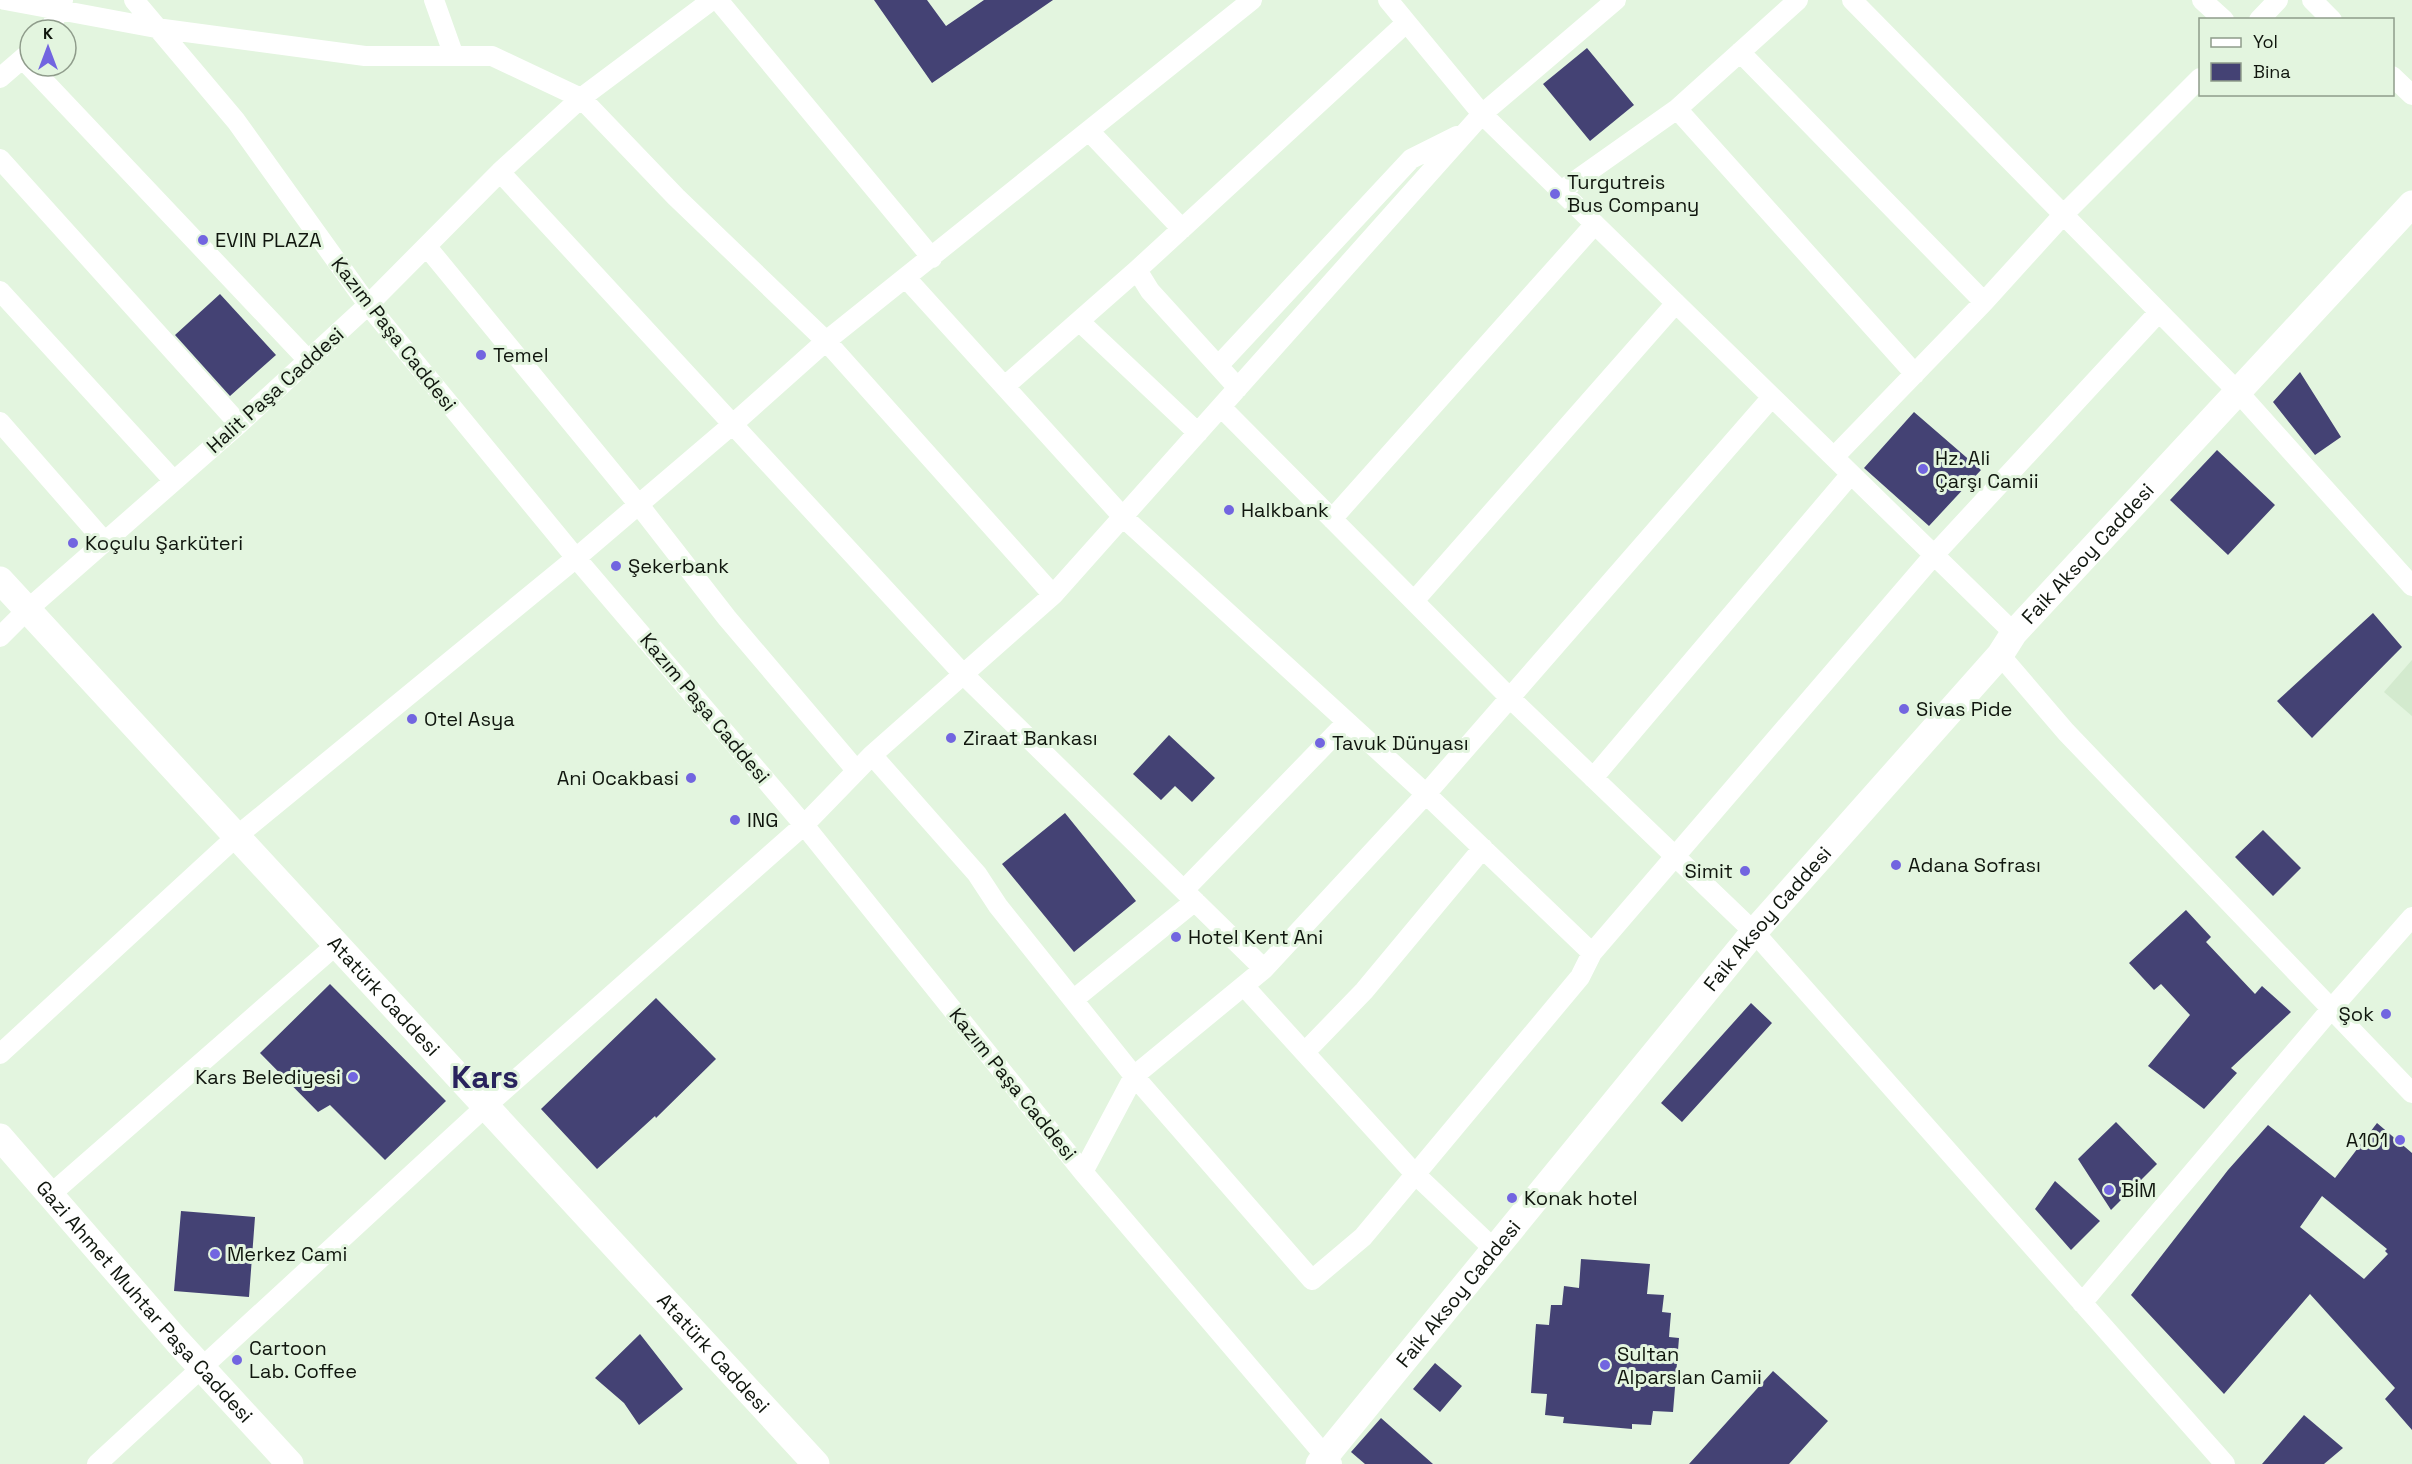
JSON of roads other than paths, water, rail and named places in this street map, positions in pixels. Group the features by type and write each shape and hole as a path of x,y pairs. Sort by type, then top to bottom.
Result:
{"street":[{"path":"5,0 61,6 156,28 365,56 492,56 581,98 676,197 826,341 1053,595"},
{"name":"Kazım Paşa Caddesi","path":"134,0 236,121 368,305 576,558 804,825 1083,1172 1325,1462"},
{"path":"434,0 454,56"},
{"name":"Halit Paşa Caddesi","path":"0,637 27,610 239,424 368,305 500,172 581,98 712,0"},
{"path":"718,0 932,258"},
{"path":"0,1054 237,836 576,558 826,341 1252,0"},
{"path":"1388,0 1482,114 1934,555 2007,644 2066,732 2412,1093"},
{"path":"97,1464 485,1107 804,825 872,755 1053,595 1482,114 1616,0"},
{"path":"1561,191 1677,109 1798,0"},
{"path":"1852,0 2238,392 2412,586"},
{"path":"2202,0 2222,18"},
{"path":"2261,18 2278,0"},
{"path":"2312,0 2330,18"},
{"path":"1005,386 1137,270 1406,23"},
{"path":"1740,52 1984,302"},
{"path":"0,78 18,63"},
{"path":"48,78 308,360"},
{"path":"2394,78 2412,95"},
{"path":"1834,457 1984,302 2063,215 2199,79"},
{"path":"1677,109 1915,374"},
{"path":"1089,130 1182,229"},
{"path":"1218,366 1411,159 1467,131"},
{"path":"0,159 239,424"},
{"path":"500,172 964,675 1264,969"},
{"name":"Faik Aksoy Caddesi","path":"1325,1462 1754,933 2007,644 2412,204"},
{"path":"1332,519 1595,224"},
{"path":"427,247 639,505 727,618 856,770"},
{"path":"1137,270 1150,291 1238,388"},
{"path":"906,278 1123,517 1426,794 1593,953"},
{"path":"0,291 174,481"},
{"path":"1414,601 1676,303"},
{"path":"872,755 977,874 998,906 1134,1076 1312,1280 1363,1237 1580,977 1593,953 1934,555 2158,312"},
{"path":"1079,321 1198,433"},
{"path":"1083,1172 1134,1076 1264,969 1426,794 1772,397"},
{"path":"1221,407 1509,698 1754,933 2225,1464"},
{"path":"0,422 105,542"},
{"path":"1593,778 1851,474"},
{"name":"Atatürk Caddesi","path":"0,580 485,1107 805,1460"},
{"path":"1073,1000 1190,895 1347,722"},
{"path":"1305,1052 1364,991 1483,848"},
{"path":"2082,1303 2412,917"},
{"path":"51,1194 336,945"},
{"path":"1244,986 1415,1174 1495,1250"},
{"name":"Gazi Ahmet Muhtar Paşa Caddesi","path":"0,1137 201,1368 290,1464"}],"place":[{"name":"Turgutreis Bus Company","path":"1555,194"},
{"name":"EVIN PLAZA","path":"203,240"},
{"name":"Temel","path":"481,355"},
{"name":"Hz. Ali Çarşı Camii","path":"1923,469"},
{"name":"Halkbank","path":"1229,510"},
{"name":"Koçulu Şarküteri","path":"73,543"},
{"name":"Şekerbank","path":"616,566"},
{"name":"Sivas Pide","path":"1904,709"},
{"name":"Otel Asya","path":"412,719"},
{"name":"Ziraat Bankası","path":"951,738"},
{"name":"Tavuk Dünyası","path":"1320,743"},
{"name":"Ani Ocakbasi","path":"691,778"},
{"name":"ING","path":"735,820"},
{"name":"Adana Sofrası","path":"1896,865"},
{"name":"Simit","path":"1745,871"},
{"name":"Hotel Kent Ani","path":"1176,937"},
{"name":"Şok","path":"2386,1014"},
{"name":"Kars Belediyesi","path":"353,1077"},
{"name":"A101","path":"2400,1140"},
{"name":"BİM","path":"2109,1190"},
{"name":"Konak hotel","path":"1512,1198"},
{"name":"Merkez Cami","path":"215,1254"},
{"name":"Cartoon Lab. Coffee","path":"237,1360"},
{"name":"Sultan Alparslan Camii","path":"1605,1365"}],"district":[{"name":"Kars","path":"485,1077"}]}
